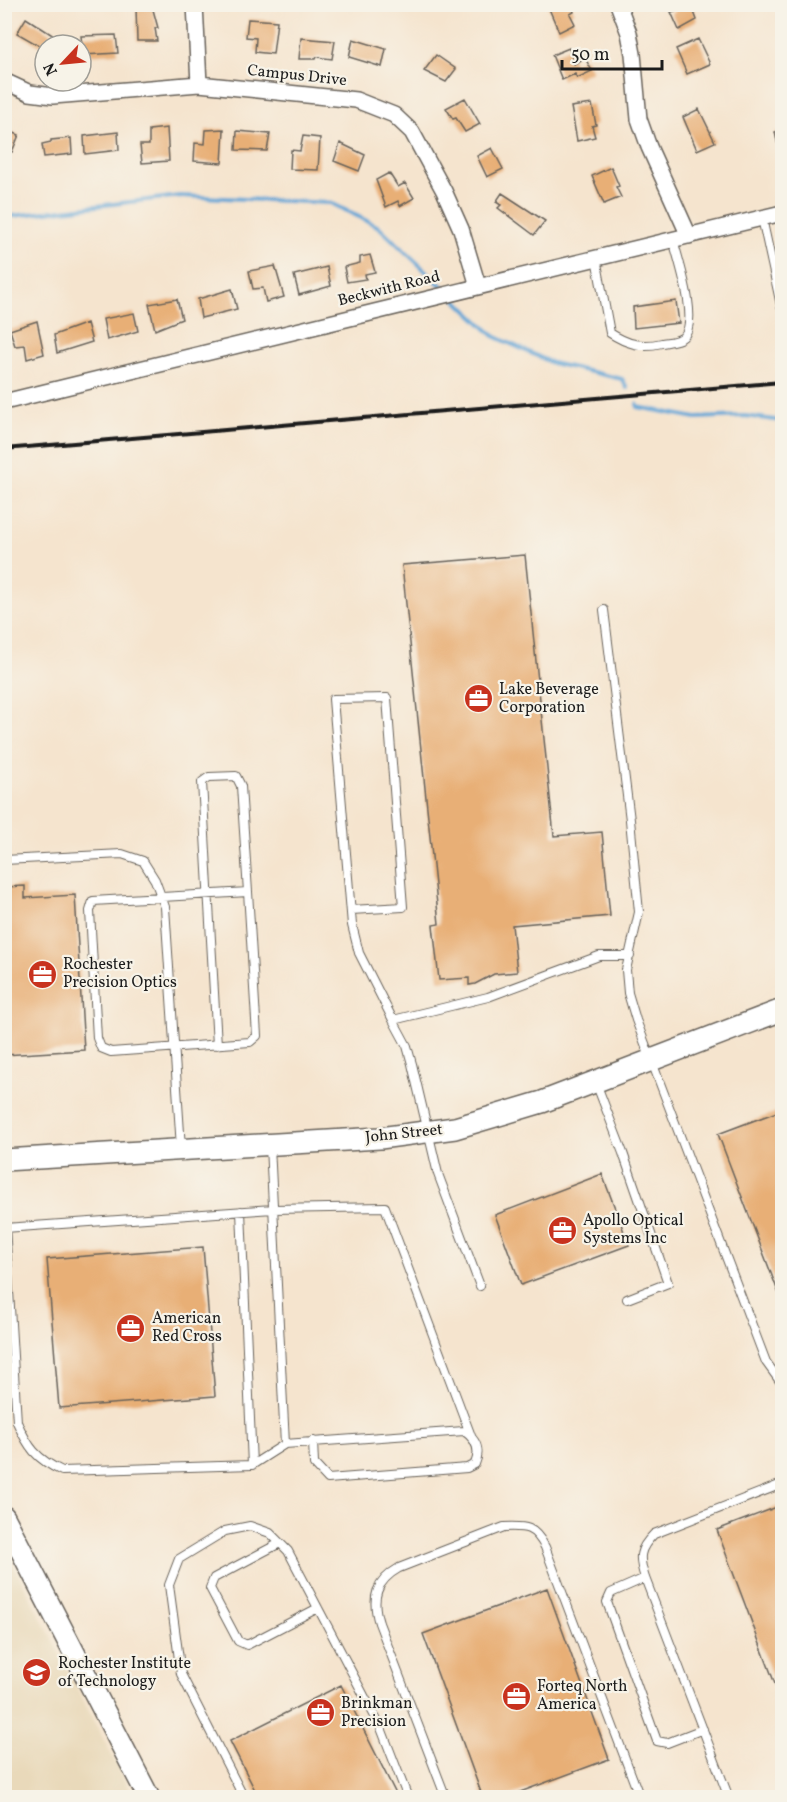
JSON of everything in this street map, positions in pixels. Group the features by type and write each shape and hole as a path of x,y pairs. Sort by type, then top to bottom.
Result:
{"street":[{"path":"195,4 199,84"},
{"path":"618,4 629,33 633,54 639,119 688,236"},
{"name":"Campus Drive","path":"4,81 30,93 53,96 199,84 356,100 394,115 412,132 444,191 461,229 478,286"},
{"name":"Beckwith Road","path":"4,402 783,213"},
{"name":"John Street","path":"4,1160 427,1133 455,1128 494,1118 596,1082 783,1011"},
{"path":"4,1517 149,1797"}],"lane":[{"path":"762,218 783,310"},
{"path":"596,258 610,333 624,342 647,347 682,339 690,329 690,312 673,239"},
{"path":"604,610 639,912 626,970 628,993 766,1362 783,1384"},
{"path":"351,910 403,907 387,698 333,699 351,910 359,953 407,1046 438,1174 480,1286"},
{"path":"217,1045 209,894 202,782 209,777 236,776 241,786 248,892 256,1036 250,1042 217,1045 111,1052 101,1048 97,1038 90,910 93,901 161,896 209,894 248,892"},
{"path":"4,860 122,854 143,861 155,880 165,907 181,1150"},
{"path":"393,1020 488,997 599,956 630,956"},
{"path":"596,1082 668,1283 627,1299"},
{"path":"270,1144 285,1443"},
{"path":"5,1228 273,1209 385,1207 471,1436 477,1445 478,1458 475,1464 467,1468 328,1479 314,1464 313,1441"},
{"path":"4,1209 17,1422 27,1445 45,1463 62,1471 252,1465 285,1443 464,1431 471,1436"},
{"path":"241,1211 252,1465"},
{"path":"729,1797 645,1578 640,1563 642,1545 654,1534 783,1484"},
{"path":"244,1797 181,1674 170,1585 179,1559 225,1531 250,1526 270,1533 288,1551 381,1728 408,1797"},
{"path":"446,1797 379,1623 374,1608 375,1599 385,1578 399,1568 504,1527 518,1527 533,1530 545,1546 640,1797"},
{"path":"280,1543 214,1578 210,1588 238,1641 247,1645 318,1608"},
{"path":"645,1578 611,1593 607,1602 657,1742 667,1743 703,1729"}],"shaded area":[{"name":"Rochester Institute of Technology","path":"5,1548 133,1797 5,1797"}],"building":[{"path":"547,4 571,4 574,12 570,14 575,24 559,32"},
{"path":"672,4 691,4 697,20 679,30 671,12 675,11"},
{"path":"152,6 158,28 155,28 157,41 137,41 136,7"},
{"path":"26,18 49,33 33,33 33,42 17,33"},
{"path":"248,19 277,21 273,54 255,52 256,38 246,37"},
{"path":"116,35 118,53 93,54 93,36"},
{"path":"301,38 335,41 332,59 317,57 316,59 299,59"},
{"path":"353,39 386,49 382,67 349,57"},
{"path":"698,39 710,64 687,74 676,49"},
{"path":"569,48 574,64 585,58 592,71 577,78 575,74 562,80 552,55"},
{"path":"436,55 456,69 446,82 424,71"},
{"path":"465,98 480,124 465,132 446,108"},
{"path":"592,104 596,125 592,126 595,137 577,141 571,107"},
{"path":"699,109 715,142 697,150 683,117"},
{"path":"167,128 169,161 142,163 140,145 149,145 149,130"},
{"path":"4,129 19,135 12,152 4,149"},
{"path":"224,129 222,163 194,161 195,143 205,144 206,130"},
{"path":"782,130 782,149 779,150 775,132"},
{"path":"237,131 270,134 267,151 236,150"},
{"path":"118,132 119,150 85,154 84,136"},
{"path":"303,136 320,138 318,170 290,169 291,150 300,151"},
{"path":"71,138 72,154 44,157 42,144 51,142 51,140"},
{"path":"340,143 365,155 359,171 334,161"},
{"path":"492,148 503,169 487,177 477,156"},
{"path":"611,167 621,197 604,204 592,176"},
{"path":"389,173 398,187 405,183 414,198 400,206 398,201 386,207 376,180"},
{"path":"502,193 545,221 534,235 498,208 501,205 496,202"},
{"path":"370,255 375,272 365,274 366,279 347,282 344,267 360,263 360,257"},
{"path":"275,266 284,297 266,302 263,288 253,289 249,271"},
{"path":"327,267 331,286 299,295 294,275"},
{"path":"232,289 237,309 201,318 198,299"},
{"path":"177,299 182,319 155,330 149,304"},
{"path":"676,301 679,323 634,328 633,307"},
{"path":"134,313 138,331 107,340 103,319"},
{"path":"37,321 44,354 27,359 25,345 15,346 10,330"},
{"path":"87,323 92,342 57,353 54,335"},
{"name":"Lake Beverage Corporation","path":"525,555 554,836 602,832 610,916 512,925 517,972 494,974 469,985 469,978 439,980 433,925 439,924 402,565"},
{"name":"Rochester Precision Optics","path":"25,886 25,898 75,895 84,1050 4,1055 4,887"},
{"path":"782,1110 782,1302 718,1134"},
{"name":"Apollo Optical Systems Inc","path":"602,1174 629,1245 521,1285 495,1215"},
{"name":"American Red Cross","path":"203,1247 215,1396 59,1408 47,1259"},
{"path":"782,1505 782,1690 778,1692 717,1530"},
{"name":"Forteq North America","path":"547,1588 609,1759 504,1798 483,1798 423,1634"},
{"name":"Brinkman Precision","path":"341,1685 397,1796 259,1798 230,1741"}],"waterway":[{"path":"4,217 180,196 331,203 379,227 446,290"},
{"path":"453,297 494,336 552,363 622,379 627,388"},
{"path":"637,404 638,407 696,418 745,416 782,421"}],"railway":[{"path":"4,449 782,382"}],"place":[{"name":"Lake Beverage Corporation","path":"478,699"},
{"name":"Rochester Precision Optics","path":"42,974"},
{"name":"Apollo Optical Systems Inc","path":"562,1230"},
{"name":"American Red Cross","path":"131,1328"},
{"name":"Rochester Institute of Technology","path":"37,1673"},
{"name":"Forteq North America","path":"516,1696"},
{"name":"Brinkman Precision","path":"320,1713"}]}
